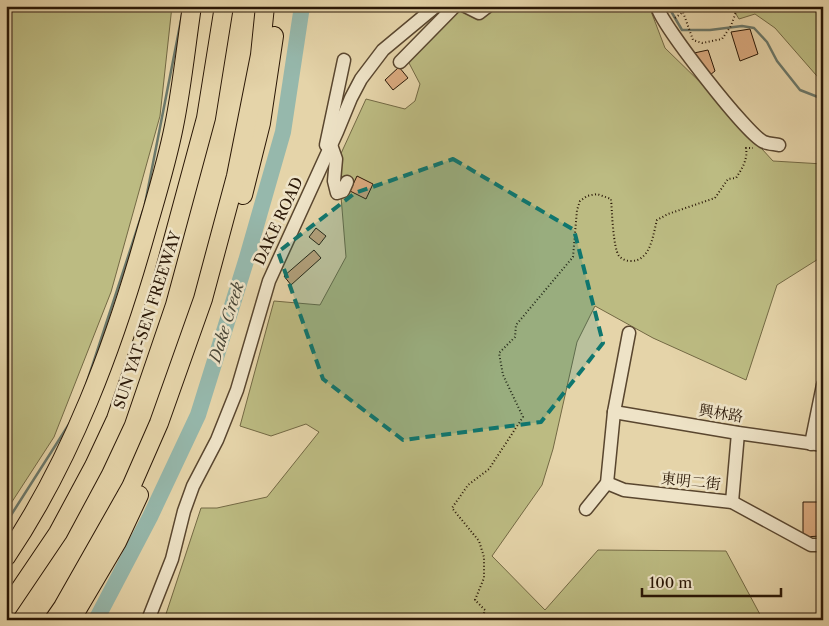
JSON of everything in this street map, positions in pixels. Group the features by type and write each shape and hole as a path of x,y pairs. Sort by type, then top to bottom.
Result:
{"highway":[{"name":"SUN YAT-SEN FREEWAY","path":"6,557 27,526 64,456 102,367 129,294 174,126 192,6"},
{"name":"SUN YAT-SEN FREEWAY","path":"6,610 58,533 94,466 119,411 157,299 206,118 224,6"},
{"path":"54,620 131,487 159,423 203,299 236,176 260,55 265,6"},
{"path":"71,620 116,542 154,464 214,298 248,178 261,123 272,57 277,6"}],"street":[{"name":"DAKE ROAD","path":"148,620 172,558 184,511 193,486 217,440 237,390 269,281 332,145 351,98 371,65 383,50 436,6"},
{"path":"400,62 455,6"},
{"path":"465,6 479,12 488,6"},
{"path":"658,6 658,12 666,25 708,81 745,125 764,142 778,145"},
{"path":"321,167 344,60"},
{"path":"332,145 336,159 334,181 338,193 343,191 347,182"},
{"path":"586,509 607,483 614,412 629,333"},
{"path":"817,444 823,384"},
{"name":"興林路","path":"614,412 817,444"},
{"path":"732,502 738,433"},
{"name":"東明二街","path":"607,483 624,490 732,502 811,545 823,545"}],"path":[{"path":"666,25 683,12 693,40 702,43 722,39 730,26 738,6"},
{"path":"482,620 485,610 475,600 484,578 484,557 479,541 452,508 468,485 489,469 523,417 503,375 499,353 515,337 516,324 573,257 577,210 580,200 597,194 610,198 615,242 619,256 625,261 633,261 647,252 657,220 668,214 715,198 728,179 736,178 747,157 746,148 758,151 778,145"}],"highlighted area":[{"path":"453,159 574,230 603,343 541,422 403,440 323,379 278,252 355,193"}],"shaded area":[{"path":"6,6 172,6 160,116 111,292 54,437 6,511"},
{"path":"477,6 649,6 665,48 704,86 773,161 823,164 823,256 777,285 746,380 653,338 595,306 577,342 553,449 542,485 492,556 545,610 598,550 726,551 763,620 164,620 201,508 217,508 267,497 319,432 306,424 271,436 240,426 274,301 320,305 346,257 338,160 366,99 405,109 415,101 420,84 409,63 408,51 450,13"},
{"path":"731,6 823,6 823,83 775,28 755,14 739,19"}],"building":[{"path":"750,29 758,54 740,61 731,32"},
{"path":"708,50 715,71 710,75 694,53"},
{"path":"399,67 408,78 393,90 385,80"},
{"path":"357,176 373,184 366,199 350,191"},
{"path":"316,228 326,236 319,245 309,237"},
{"path":"314,250 321,258 291,285 284,276"},
{"path":"803,502 822,502 821,536 803,537"}],"waterway":[{"name":"Dake Creek","path":"96,620 150,517 198,415 246,261 283,132 302,6"},
{"path":"301,11 325,6"},
{"path":"668,6 682,30 710,30 742,26 754,28 767,42 777,61 800,90 823,99"},
{"path":"145,204 182,15"},
{"path":"87,382 143,211"},
{"path":"6,523 71,421"}]}
